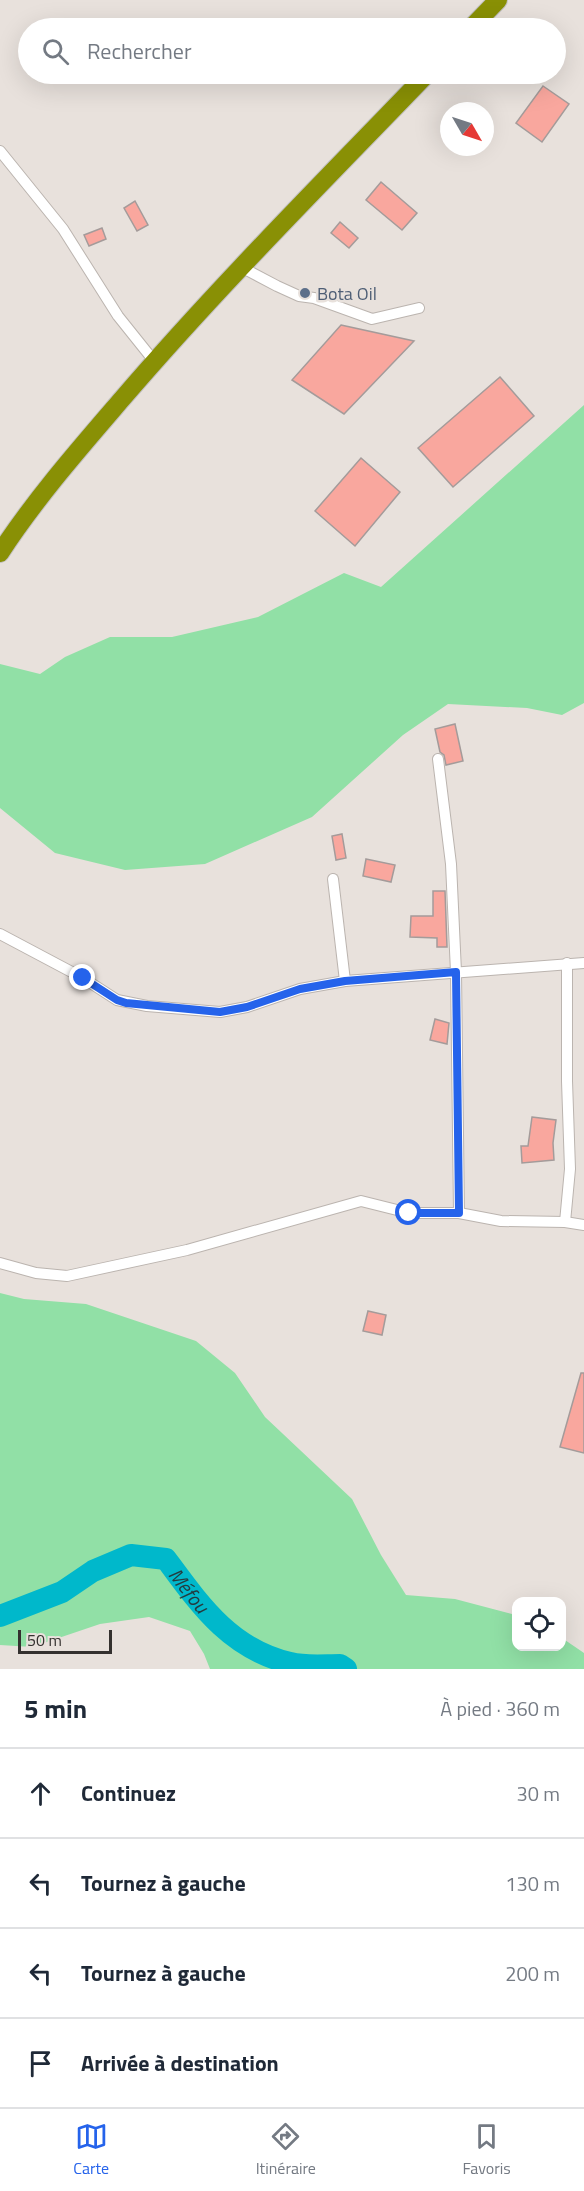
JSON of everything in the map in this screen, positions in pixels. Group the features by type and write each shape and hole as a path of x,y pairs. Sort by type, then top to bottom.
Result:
{"highway":[{"path":"481,18 498,0"},
{"path":"0,553 61,470 154,361 417,84"}],"street":[{"path":"0,151 68,236 118,316 154,361"},
{"path":"241,267 299,296 314,298 372,319 419,308"},
{"path":"438,759 451,864 456,972 459,1213"},
{"path":"333,879 345,981"},
{"path":"0,934 83,978 117,1000 137,1005 220,1012 247,1007 300,989 345,981 584,963"},
{"path":"566,1222 570,1169 567,963"},
{"path":"0,1263 36,1273 67,1276 187,1250 361,1201 409,1213 459,1213 501,1221 566,1222 584,1225"}],"green space":[{"path":"584,405 584,703 562,715 527,708 448,704 403,735 312,817 205,864 125,870 55,853 0,808 0,664 40,674 65,657 110,637 172,637 258,617 344,573 381,587"},
{"path":"0,1293 24,1299 86,1304 196,1341 235,1373 265,1417 352,1499 381,1555 406,1595 455,1599 512,1614 512,1651 566,1651 566,1641 584,1653 584,1669 210,1669 190,1631 149,1617 100,1624 32,1647 0,1645"}],"building":[{"path":"543,86 569,104 542,142 516,123"},
{"path":"381,182 417,213 402,230 366,200"},
{"path":"135,201 148,225 137,231 124,208"},
{"path":"340,222 358,238 349,248 331,233"},
{"path":"102,228 106,239 89,246 84,235"},
{"path":"341,325 414,341 344,414 292,380"},
{"path":"500,377 534,416 453,487 418,448"},
{"path":"361,458 400,492 355,546 315,511"},
{"path":"455,724 463,761 446,765 444,755 440,752 435,729"},
{"path":"342,834 346,858 336,860 332,836"},
{"path":"366,859 395,865 391,882 363,876"},
{"path":"433,891 445,891 447,947 437,947 437,938 410,937 411,916 433,916"},
{"path":"435,1019 449,1023 447,1044 430,1040"},
{"path":"532,1117 556,1120 553,1143 554,1160 522,1163 521,1146 528,1146"},
{"path":"368,1311 386,1315 382,1335 363,1331"},
{"path":"581,1373 584,1373 584,1453 560,1447"}],"waterway":[{"name":"Méfou","path":"0,1616 62,1592 93,1571 131,1555 166,1559 191,1593 218,1623 250,1647 290,1663 340,1665 346,1669"}],"place":[{"name":"Bota Oil","path":"305,293"}],"route":[{"path":"83,978 117,1000 126,1003 220,1012 247,1007 300,989 345,981 456,972 459,1213 409,1213"}]}
